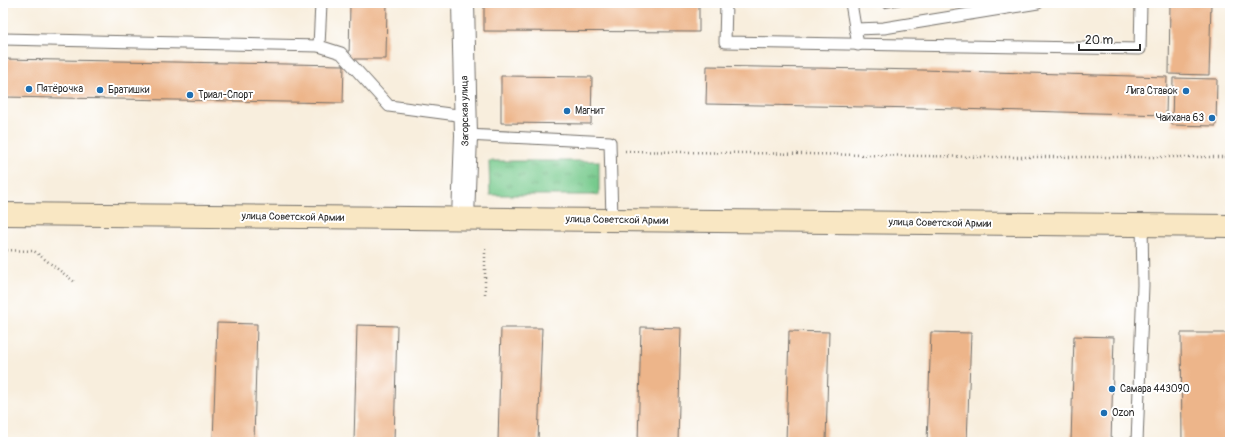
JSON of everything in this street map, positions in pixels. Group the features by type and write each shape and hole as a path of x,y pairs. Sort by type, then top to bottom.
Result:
{"main road":[{"name":"улица Советской Армии","path":"3,214 1230,226"}],"street":[{"name":"Загорская улица","path":"463,3 465,125 463,218"}],"lane":[{"path":"319,46 320,3"},
{"path":"726,3 725,42 1140,49 1141,3"},
{"path":"851,3 858,45"},
{"path":"855,29 884,28 1038,3"},
{"path":"3,39 319,46 341,53 389,106 465,125 610,142 612,220"},
{"path":"1137,442 1143,285 1142,224"}],"path":[{"path":"610,151 985,157 1230,157"},
{"path":"485,246 485,294"},
{"path":"3,250 34,251 76,283"}],"green space":[{"path":"489,161 599,161 599,195 490,195"}],"building":[{"path":"350,3 387,3 386,59 349,59"},
{"path":"484,3 699,3 699,32 484,31"},
{"path":"884,3 904,3 904,4 884,8"},
{"path":"1170,3 1211,3 1209,75 1169,74"},
{"path":"3,59 344,65 343,103 3,97"},
{"path":"707,66 1167,77 1166,115 706,104"},
{"path":"501,76 592,77 591,124 501,123"},
{"path":"1173,78 1217,79 1216,126 1172,125"},
{"path":"217,323 257,324 254,442 213,442"},
{"path":"357,325 397,326 394,442 354,442"},
{"path":"641,327 681,328 678,442 638,442"},
{"path":"501,328 542,328 538,442 498,442"},
{"path":"789,331 829,332 826,442 786,442"},
{"path":"931,332 971,333 967,442 927,442"},
{"path":"1181,333 1230,333 1230,442 1182,442"},
{"path":"1074,336 1114,337 1111,442 1071,442"}],"place":[{"name":"Пятёрочка","path":"29,89"},
{"name":"Братишки","path":"100,90"},
{"name":"Лига Ставок","path":"1186,91"},
{"name":"Триал-Спорт","path":"190,95"},
{"name":"Магнит","path":"567,111"},
{"name":"Чайхана 63","path":"1212,118"},
{"name":"Самара 443090","path":"1112,389"},
{"name":"Ozon","path":"1104,413"}]}
